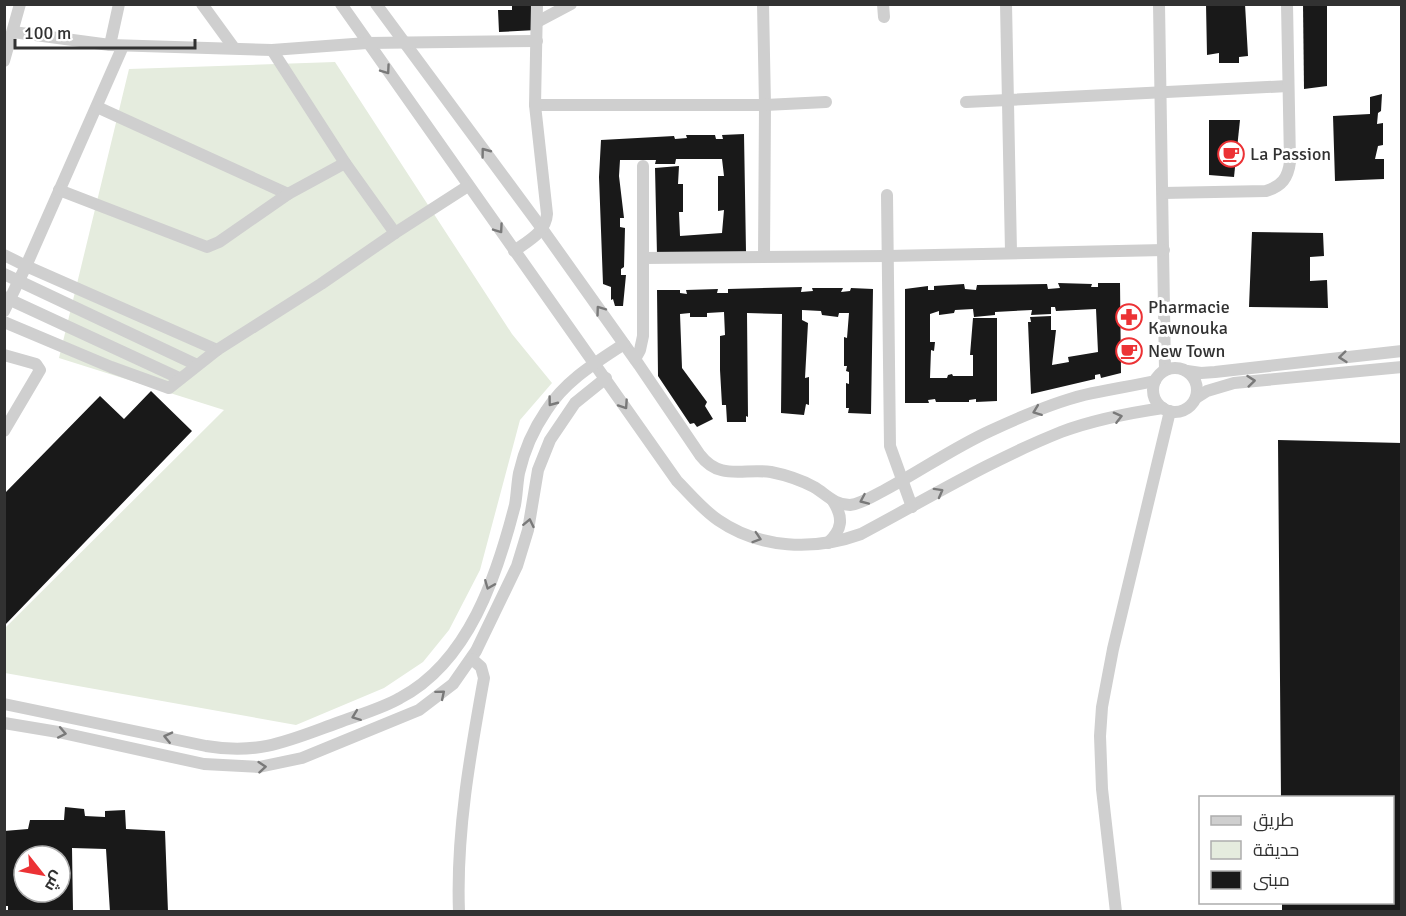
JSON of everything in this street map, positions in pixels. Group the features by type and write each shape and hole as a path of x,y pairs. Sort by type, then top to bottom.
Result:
{"street":[{"path":"4,61 20,4"},
{"path":"119,4 117,46 97,107 26,266 6,302 179,378"},
{"path":"202,4 234,48"},
{"path":"341,4 677,481 718,520 744,534 764,541 798,545 828,543 861,534 1002,458 1063,431 1135,412 1186,409 1196,398 1234,383 1401,367"},
{"path":"376,4 543,230 706,464 722,472 770,472 793,477 815,487 833,501 843,505 854,505 902,481 988,431 1039,410 1082,396 1155,381 1165,370 1180,368 1201,373 1215,372 1401,351"},
{"path":"514,251 543,230 547,221 535,105 537,4"},
{"path":"537,22 571,4"},
{"path":"763,4 764,256"},
{"path":"1006,4 1011,252"},
{"path":"1159,4 1165,370"},
{"path":"1163,193 1266,191 1280,185 1288,172 1290,162 1287,4"},
{"path":"13,32 117,46 272,50 367,43 537,42"},
{"path":"272,50 345,163 394,233"},
{"path":"966,102 1288,86"},
{"path":"535,105 765,105 826,102"},
{"path":"97,107 288,194"},
{"path":"59,190 207,247 219,242 288,194 345,163"},
{"path":"635,359 643,336 643,166"},
{"path":"4,322 169,388 217,350 468,186"},
{"path":"887,195 890,446 912,507"},
{"path":"643,258 1164,250"},
{"path":"4,255 217,350"},
{"path":"4,274 197,365"},
{"path":"4,704 206,746 239,750 279,745 400,699 435,672 455,650 479,609 507,533 519,474 531,438 547,409 565,387 624,344"},
{"path":"4,355 36,364 40,370 4,431"},
{"path":"1187,371 1197,383 1196,398"},
{"path":"4,723 58,732 204,764 259,767 288,763 419,710 453,684 472,659 517,566 528,530 538,470 550,440 575,403 606,378"},
{"path":"1155,381 1154,396 1167,410"},
{"path":"1116,912 1102,789 1100,736 1102,707 1167,410"},
{"path":"828,543 837,535 841,524 840,512 833,501"},
{"path":"459,912 459,868 467,780 484,678 481,668 472,659"},
{"path":"204,764 206,746"}],"green space":[{"path":"335,62 512,334 552,383 520,420 480,570 449,630 423,662 384,688 296,725 5,673 5,628 224,410 59,358 129,69"}],"building":[{"path":"1206,4 1245,4 1248,56 1239,57 1239,63 1219,63 1219,53 1207,55"},
{"path":"1303,4 1327,4 1327,86 1304,89"},
{"path":"512,5 535,5 536,30 499,32 498,10 512,10"},
{"path":"1382,94 1381,111 1378,113 1377,124 1383,123 1383,145 1378,146 1375,159 1384,159 1384,179 1335,181 1333,116 1370,114 1370,97"},
{"path":"1209,120 1240,120 1234,177 1209,175"},
{"path":"744,134 746,252 657,255 655,168 679,166 678,184 683,184 683,212 679,212 680,236 722,233 724,210 718,211 718,176 724,176 722,159 676,159 675,164 655,164 656,160 620,160 619,176 624,218 620,218 620,227 625,228 624,267 621,269 621,275 626,275 623,306 615,306 613,299 611,300 611,287 603,284 599,177 601,140 674,136 675,139 687,138 686,135 715,135 716,139 723,139 722,135"},
{"path":"1252,232 1323,233 1324,256 1310,257 1310,281 1327,280 1328,308 1249,307"},
{"path":"1058,283 1092,284 1091,287 1098,287 1098,283 1120,283 1121,373 1101,378 1100,374 1095,375 1095,379 1031,394 1028,322 1031,322 1030,317 1051,316 1051,330 1056,330 1052,365 1069,362 1068,357 1098,352 1096,309 1056,311 1055,307 1051,307 1051,314 1031,315 1032,310 995,312 995,315 974,317 973,309 955,310 954,313 939,315 939,311 930,314 930,342 935,342 934,351 931,350 930,378 947,378 952,374 953,376 973,376 973,355 970,355 973,318 997,318 997,401 976,402 976,399 969,400 969,402 936,402 935,399 928,400 929,403 905,403 905,289 928,286 928,290 934,290 934,286 964,284 965,289 976,290 977,285 1047,284 1048,289 1060,288"},
{"path":"802,287 801,292 813,291 812,288 843,288 841,292 850,291 851,288 873,289 871,414 848,413 849,408 846,408 846,383 849,384 849,372 846,371 847,366 844,366 844,337 847,338 849,313 839,313 838,317 822,315 821,311 802,310 802,320 808,323 805,378 809,377 809,405 806,404 804,415 781,413 782,314 747,313 748,417 746,416 746,422 727,422 726,405 722,405 720,370 720,336 725,335 724,312 707,313 707,317 690,317 690,313 680,314 682,368 707,402 705,406 713,419 697,427 694,423 690,424 658,376 657,290 680,290 680,293 687,294 686,290 718,289 717,293 728,293 728,289"},
{"path":"151,391 192,431 4,626 4,494 100,396 124,419"},
{"path":"1278,440 1402,443 1402,912 1282,912 1282,904 1394,904 1394,796 1281,796"},
{"path":"65,807 84,809 85,816 105,817 105,811 125,810 126,829 165,831 168,912 110,912 106,849 72,848 73,912 8,912 8,906 4,906 4,894 6,893 4,831 28,829 30,820 64,820"}],"place":[{"name":"La Passion","path":"1231,154"},
{"name":"Pharmacie Kawnouka","path":"1129,317"},
{"name":"New Town","path":"1129,351"}]}
